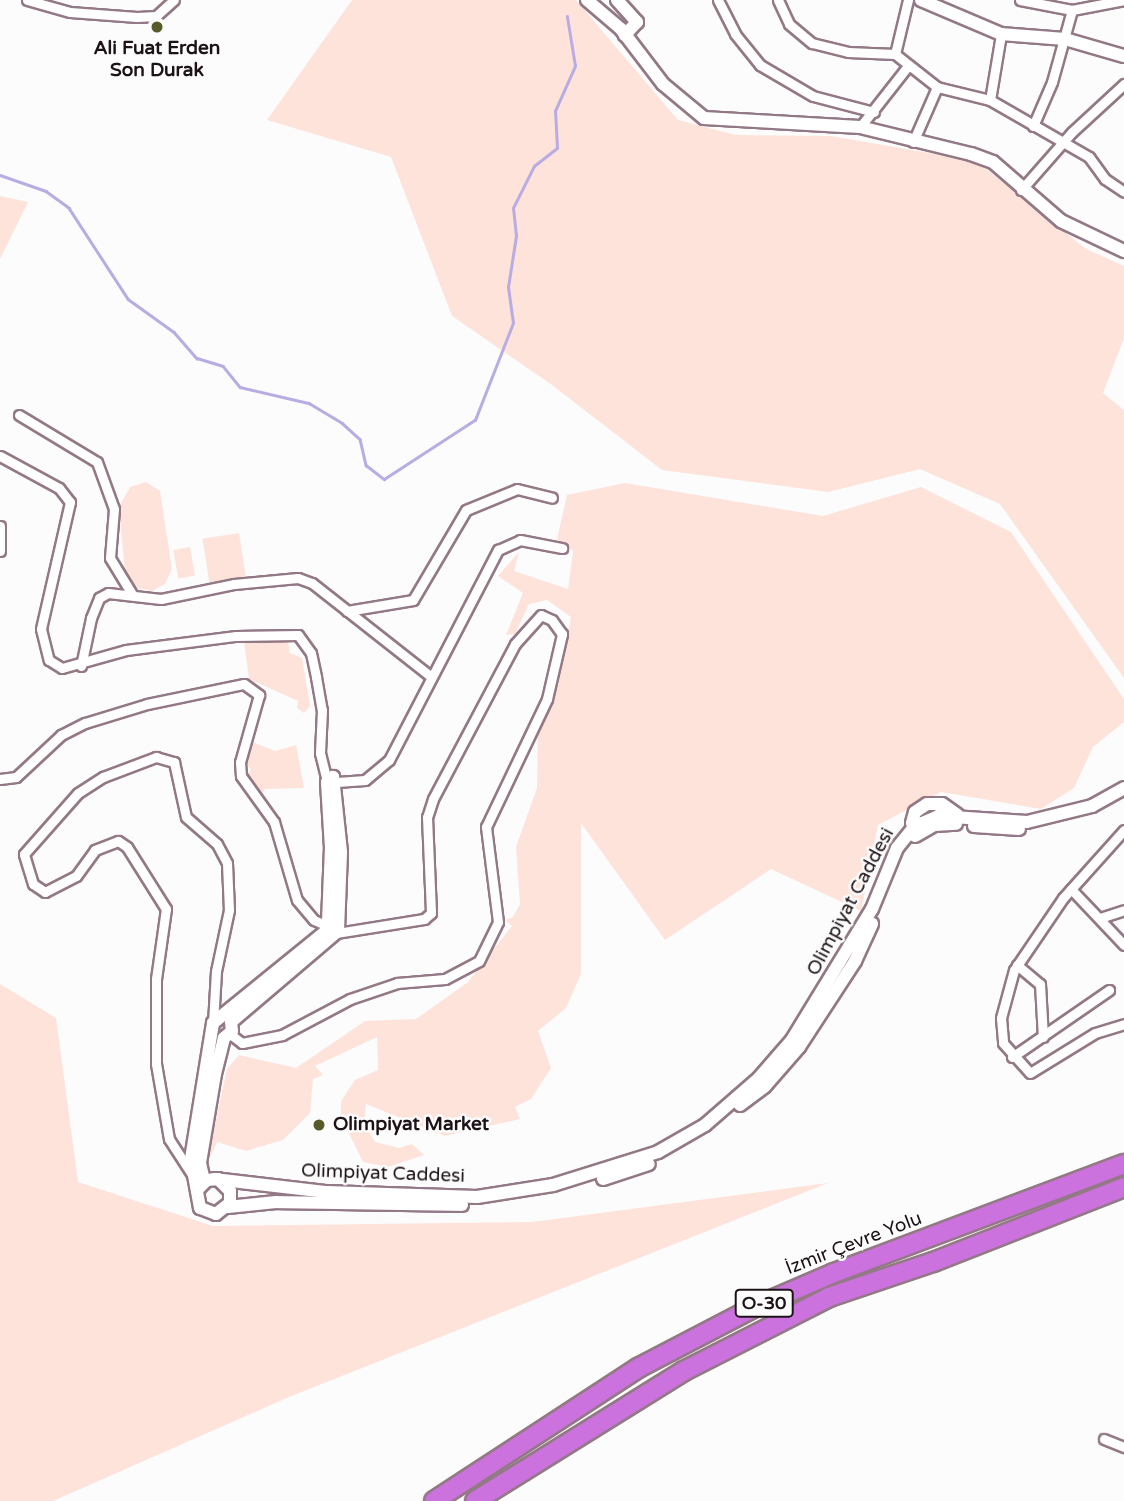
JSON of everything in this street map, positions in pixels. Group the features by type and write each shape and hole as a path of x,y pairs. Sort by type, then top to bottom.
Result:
{"highway":[{"name":"İzmir Çevre Yolu","path":"434,1501 638,1368 755,1307 834,1273 1124,1164"},
{"name":"O-30","path":"475,1501 684,1371 818,1303 1124,1186"}],"street":[{"path":"27,0 137,18 156,16 174,0"},
{"path":"587,0 625,35 663,84 704,118 860,127 993,162 1021,190 1062,221 1124,251"},
{"path":"617,0 637,22 625,35"},
{"path":"718,0 734,34 760,65 813,96 874,112"},
{"path":"778,0 789,24 812,43 848,52 895,54 907,67 937,87 990,100 1089,157 1120,190 1124,177"},
{"path":"895,54 908,0"},
{"path":"921,0 1001,34 1065,39 1124,55"},
{"path":"1020,0 1072,10 1124,0"},
{"path":"1033,126 1065,39 1072,10"},
{"path":"990,100 1001,34"},
{"path":"860,127 907,67"},
{"path":"1021,190 1124,84"},
{"path":"913,142 937,87"},
{"path":"19,415 97,462 114,509 110,558 132,594"},
{"path":"0,456 59,488 70,502 41,640 49,660 62,668 81,666 126,650 236,636 298,635 310,653 322,710 320,753 333,784 341,852 330,929 222,1028"},
{"path":"347,611 413,600 466,510 517,488 552,498"},
{"path":"0,526 0,551"},
{"path":"333,784 365,780 381,770 498,550 520,540 562,548"},
{"path":"81,666 99,597 108,593 161,599 234,584 298,578 312,583 430,676"},
{"path":"0,779 16,777 61,735 85,723 147,704 244,684 259,695 240,762 241,776 274,822 298,900 314,920 330,929 424,919 431,913 427,817 433,799 515,644 541,615 552,620 562,634 547,699 486,827 498,922 479,961 445,979 397,983 350,999 282,1035 239,1043 222,1028"},
{"path":"202,1182 200,1163 222,1028 216,971 229,910 227,863 217,844 186,817 174,762 156,757 103,777 78,793 24,854 33,884 45,892 76,876 95,850 121,843 166,909 156,979 156,1064 169,1139 202,1182 230,1191 228,1207"},
{"name":"Olimpiyat Caddesi","path":"934,825 909,841 900,853 855,961 783,1068 676,1152 621,1174 488,1204 276,1202 228,1207 216,1214 203,1211 197,1204 202,1182 327,1192 477,1197 606,1170 682,1140 760,1078 808,1019 872,909 897,848 915,826 928,818 958,815 1027,822 1092,806 1124,788"},
{"path":"915,826 1029,829 1106,809 1124,796"},
{"path":"1124,830 1071,889 1017,965 1000,1018 1003,1042 1012,1057 1030,1073 1095,1033 1124,1024"},
{"path":"1071,889 1124,945"},
{"path":"1100,918 1124,910"},
{"path":"1017,965 1040,984 1043,1037"},
{"path":"1012,1057 1108,990"},
{"path":"1104,1439 1124,1447"}],"shaded area":[{"path":"352,0 576,0 678,120 736,135 831,136 976,161 1086,249 1124,266 1124,338 1103,393 1124,410 1124,678 1000,504 920,469 828,492 662,470 552,385 452,316 391,157 267,120"},
{"path":"0,196 28,202 0,259"},
{"path":"146,482 160,491 172,569 165,584 152,591 137,588 125,572 119,507 130,487"},
{"path":"625,483 823,516 921,487 1011,532 1124,699 1124,722 1093,747 1074,788 1041,809 941,792 878,825 861,911 771,869 665,940 581,823 581,974 566,1008 538,1031 551,1068 531,1099 515,1107 520,1119 445,1136 366,1104 364,1124 375,1142 399,1148 412,1144 424,1155 388,1167 363,1162 341,1117 341,1101 355,1080 378,1070 377,1037 315,1066 323,1075 313,1079 310,1113 283,1140 246,1151 217,1142 206,1166 227,1069 239,1055 296,1068 365,1021 416,1019 468,982 512,926 505,920 513,917 520,904 516,847 537,788 538,728 558,686 571,617 547,600 529,604 515,634 506,635 523,593 498,576 519,552 514,571 568,589 573,551 557,539 567,495"},
{"path":"239,533 246,579 210,585 202,539"},
{"path":"190,547 195,576 178,579 173,550"},
{"path":"287,637 290,653 302,658 310,706 304,713 297,708 298,701 249,679 244,641"},
{"path":"250,741 275,751 296,745 304,788 265,789 259,796 245,779 251,769 243,762"},
{"path":"0,984 56,1018 78,1182 213,1226 532,1222 828,1183 289,1397 53,1501 0,1501"}],"waterway":[{"path":"0,175 46,191 69,208 128,299 174,332 197,358 223,366 240,387 309,403 342,423 360,439 366,465 384,479 475,420 513,323 508,287 516,236 513,208 534,166 557,148 555,111 575,66 567,17"}],"place":[{"name":"Ali Fuat Erden Son Durak","path":"157,27"},
{"name":"Olimpiyat Market","path":"319,1125"}]}
